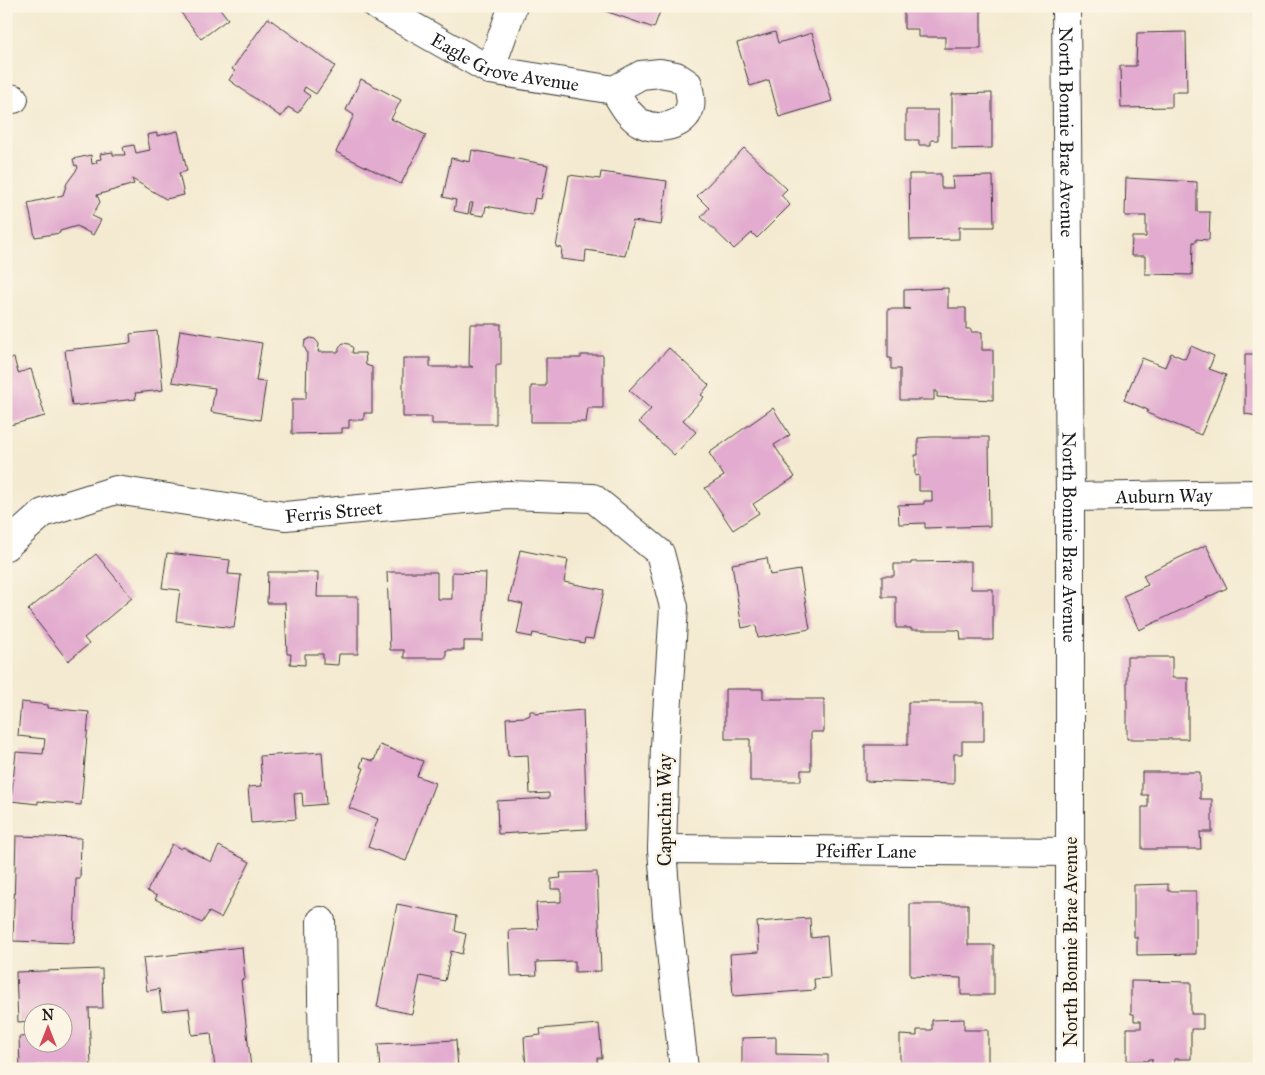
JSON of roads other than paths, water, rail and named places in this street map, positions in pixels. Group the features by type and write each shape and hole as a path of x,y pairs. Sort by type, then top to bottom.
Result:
{"street":[{"name":"Eagle Grove Avenue","path":"377,6 490,70 614,90"},
{"path":"490,70 513,6"},
{"name":"North Bonnie Brae Avenue","path":"1066,6 1070,497 1070,1069"},
{"name":"Ferris Street","path":"6,546 43,513 116,490 285,516 508,495 593,498 660,552"},
{"name":"Auburn Way","path":"1070,497 1259,494"},
{"name":"Capuchin Way","path":"660,552 674,607 664,746 662,850 666,915 684,1069"},
{"name":"Pfeiffer Lane","path":"662,850 1071,852"},
{"path":"321,921 323,1069"}]}
